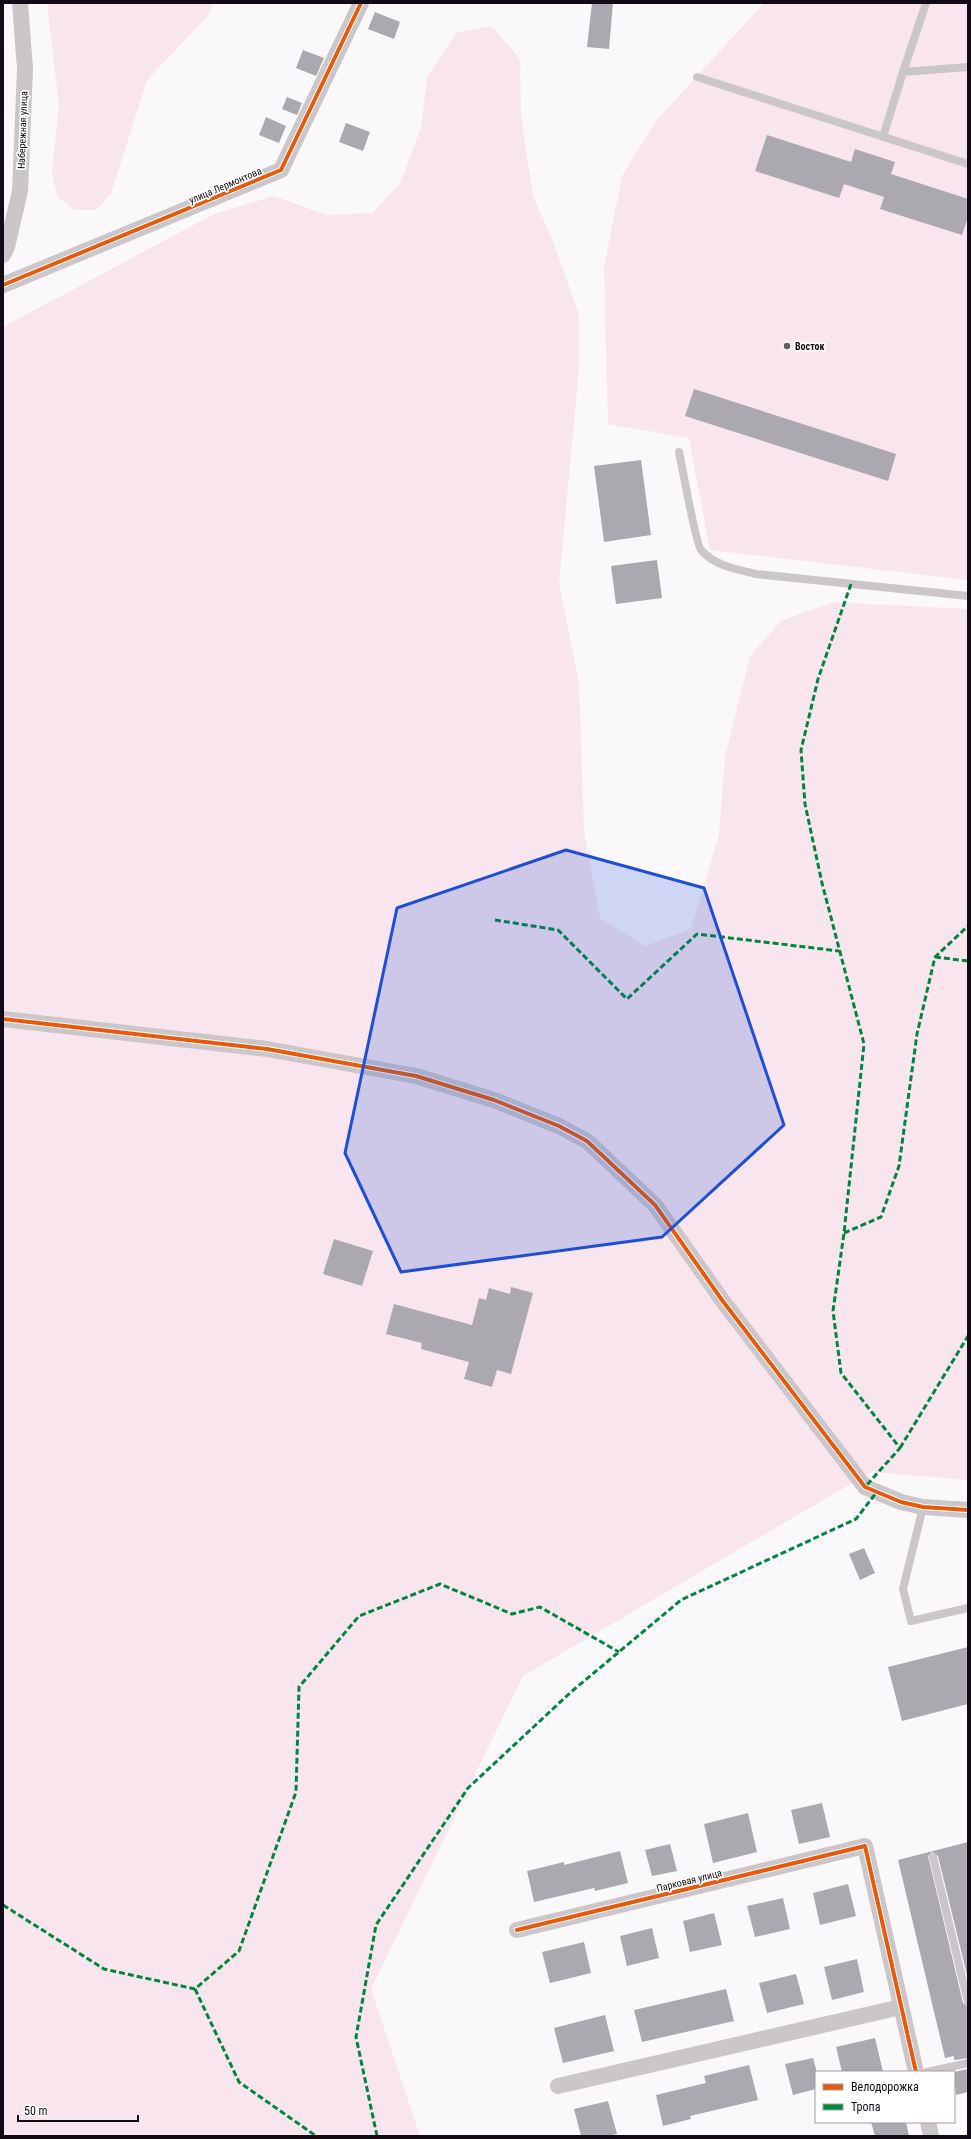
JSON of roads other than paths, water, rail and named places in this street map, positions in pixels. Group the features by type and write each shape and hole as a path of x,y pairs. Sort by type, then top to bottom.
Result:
{"street":[{"name":"Набережная улица","path":"3,255 7,247 20,191 25,69 20,3"},
{"name":"улица Лермонтова","path":"3,285 282,170 361,3"},
{"path":"3,1019 267,1049 416,1076 494,1100 559,1126 587,1141 655,1204 722,1300 865,1486 901,1502 923,1507 968,1510"},
{"name":"Парковая улица","path":"517,1930 865,1846 902,2006"},
{"path":"558,2086 902,2006 916,2071"},
{"path":"928,2123 931,2136"}],"lane":[{"path":"883,136 926,3"},
{"path":"903,72 968,67"},
{"path":"697,77 968,164"},
{"path":"679,452 699,549 712,560 728,567 756,574 968,596"},
{"path":"923,1507 903,1589 911,1621 968,1608"},
{"path":"933,1857 968,2002"},
{"path":"932,2071 968,2063"}],"place":[{"name":"Восток","path":"787,346"}]}
